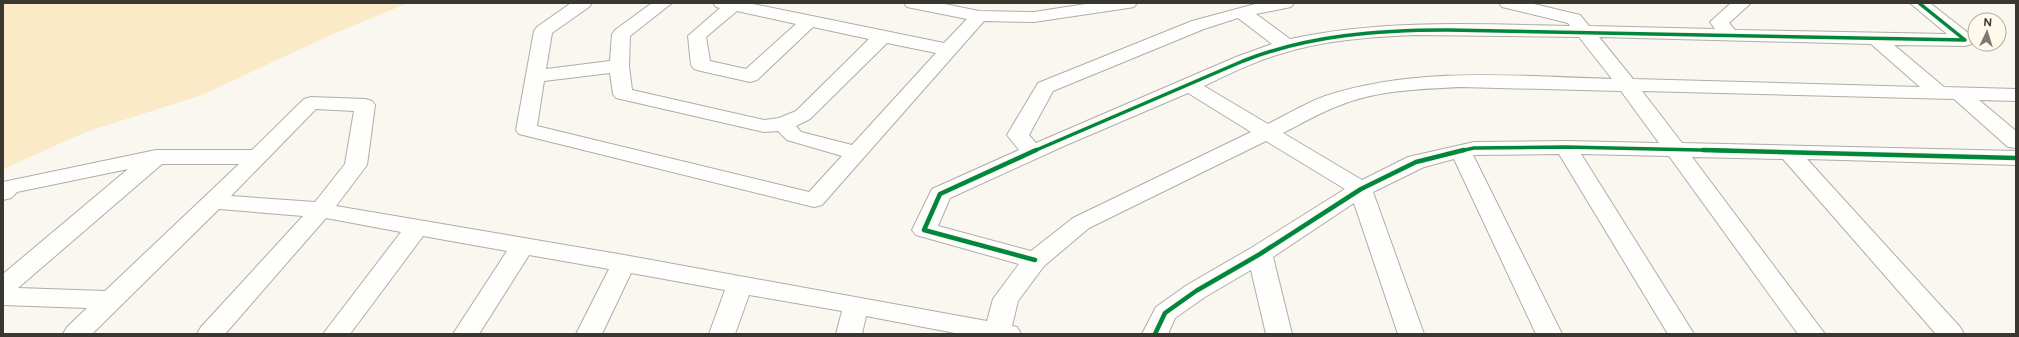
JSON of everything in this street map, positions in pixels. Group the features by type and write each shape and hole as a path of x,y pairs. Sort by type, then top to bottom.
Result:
{"street":[{"path":"583,3 544,31 534,76 526,130 814,200 979,16"},
{"path":"663,3 621,34 619,66 623,94 764,126 783,124 804,115 883,36"},
{"path":"913,3 979,16 1034,17 1104,5 1128,3"},
{"path":"1031,151 1018,136 1045,87 1198,25 1241,12 1285,3"},
{"path":"1508,3 1574,19 1627,85 1673,149 1812,334"},
{"path":"1730,36 1719,22 1742,3"},
{"path":"1035,260 924,230 940,194 1031,151 1249,59 1287,46 1338,36 1401,30 1585,32 1965,40 1919,3"},
{"path":"809,21 750,76 701,65 697,36 728,4 950,50"},
{"path":"1241,12 1287,46"},
{"path":"1876,39 1939,94"},
{"path":"534,76 619,66"},
{"path":"213,202 321,210 418,226 522,246 856,305 1001,333 1006,299 1035,260 1081,223 1331,101 1367,91 1404,84 1461,81 2016,95"},
{"path":"1189,85 1266,133 1361,189 1411,334"},
{"path":"1960,94 2016,142"},
{"path":"76,334 213,202 311,103 365,105 356,165 321,210 210,334"},
{"path":"783,124 794,136 857,153"},
{"path":"1156,334 1165,313 1196,291 1260,254 1361,189 1416,162 1460,150 1514,146 2016,158"},
{"path":"1566,147 1681,334"},
{"path":"1460,150 1549,334"},
{"path":"1789,152 1951,334"},
{"path":"3,287 156,157"},
{"path":"3,193 10,187 156,157 256,158"},
{"path":"336,334 418,226"},
{"path":"466,334 522,246"},
{"path":"1260,254 1279,334"},
{"path":"589,334 624,263"},
{"path":"722,334 740,285"},
{"path":"3,296 111,300"},
{"path":"850,334 856,305"}],"shaded area":[{"path":"3,3 408,3 333,34 202,95 86,132 3,169"}],"cycle path":[{"path":"1035,260 924,230 940,194 1115,116 1257,55 1272,50 1317,39 1349,34 1415,30 1598,32 1965,40 1919,3"},
{"path":"1155,334 1165,313 1196,291 1260,254 1361,189 1416,162 1474,148 1566,147 2016,158"}]}
